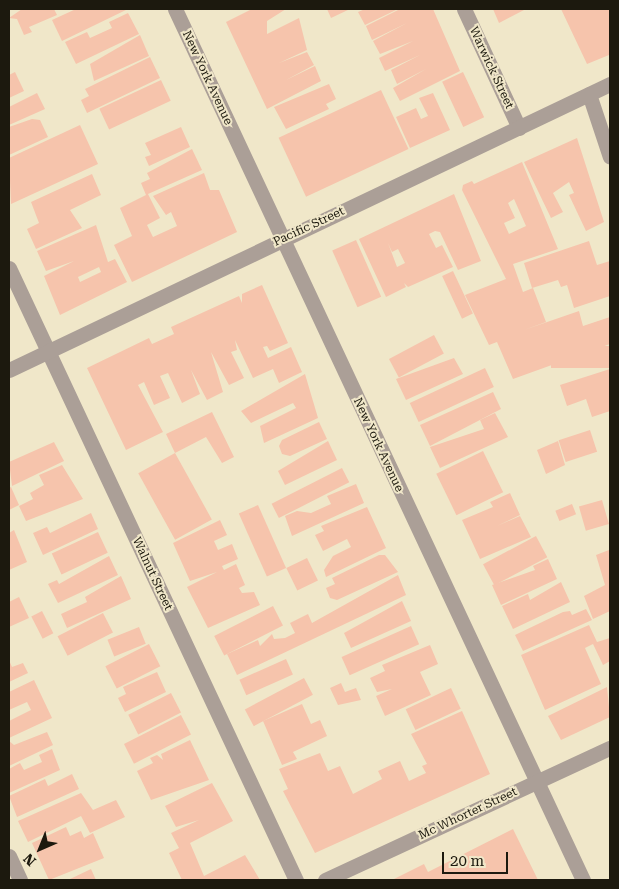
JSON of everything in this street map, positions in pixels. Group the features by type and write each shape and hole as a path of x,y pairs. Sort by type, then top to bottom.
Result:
{"street":[{"name":"New York Avenue","path":"175,9 583,880"},
{"name":"Warwick Street","path":"464,9 519,128"},
{"name":"Pacific Street","path":"9,370 610,84"},
{"path":"589,94 610,157"},
{"name":"Walnut Street","path":"9,268 296,880"},
{"name":"Mc Whorter Street","path":"325,880 610,748"},
{"path":"9,856 20,880"}],"building":[{"path":"22,9 54,9 57,15 29,27 32,32 24,35 17,19 9,18"},
{"path":"76,9 128,9 62,41 52,20"},
{"path":"252,9 286,9 267,21 267,34 299,18 307,50 279,63 307,52 314,65 286,80 315,66 321,81 267,109 226,22"},
{"path":"327,9 350,9 331,18"},
{"path":"365,9 398,9 365,25 358,12"},
{"path":"400,9 433,9 460,71 400,101 393,88 426,69 397,84 391,70 420,55 385,71 379,58 413,41 380,54 373,41 407,23 372,40 366,26"},
{"path":"493,9 523,9 524,10 499,23"},
{"path":"561,9 610,9 610,58 609,55 587,64"},
{"path":"128,13 139,34 76,64 65,42 87,32 90,38 112,28 109,22"},
{"path":"140,35 149,56 94,81 90,64"},
{"path":"150,57 160,78 87,113 81,100 89,96 85,89"},
{"path":"15,72 24,91 9,98 9,75"},
{"path":"463,72 484,117 463,127 442,82"},
{"path":"161,80 171,101 109,130 99,109"},
{"path":"329,84 336,99 326,104 329,109 286,129 274,107"},
{"path":"381,90 408,149 306,197 279,138"},
{"path":"37,93 45,109 9,125 9,107"},
{"path":"433,93 450,130 410,148 396,117 416,108 421,119 428,116 419,98"},
{"path":"32,119 40,120 48,137 9,155 9,127"},
{"path":"80,125 98,164 11,204 9,158"},
{"path":"181,127 190,147 149,166 145,157 151,155 145,143"},
{"path":"577,138 604,222 586,231 569,195 574,193 569,182 553,193 563,212 551,218 524,162"},
{"path":"192,149 202,170 148,194 160,218 147,225 153,237 177,226 171,212 166,215 153,196 204,173 210,190 219,190 237,232 132,282 114,245 132,236 120,208 146,195 141,183 150,179 147,173"},
{"path":"522,162 558,249 513,264 523,292 533,288 546,322 524,330 579,311 583,326 610,317 610,344 513,379 497,342 489,345 465,295 506,279 462,190 463,185 472,181 474,184","holes":["514,199 526,226 509,234 504,223 515,218 508,203"]},
{"path":"92,174 101,195 70,210 82,228 36,249 27,229 39,223 31,202"},
{"path":"454,194 481,261 458,270 440,232 435,231 429,234 436,248 442,245 453,267 408,287 404,283 406,287 386,297 359,239","holes":["388,243 392,252 398,249 405,263 397,267"]},
{"path":"96,225 108,262 115,259 127,282 60,315 44,276 74,261 46,271 37,251","holes":["99,267 101,272 80,282 78,277"]},
{"path":"356,240 381,297 357,307 332,251"},
{"path":"589,241 597,265 610,261 610,296 574,308 567,285 561,287 558,280 532,288 524,263"},
{"path":"453,271 473,314 462,319 442,276"},
{"path":"262,285 288,343 270,351 267,346 263,347 268,358 291,347 302,372 279,383 273,369 253,378 235,340 237,350 231,352 244,378 229,385 211,352 223,392 207,400 191,370 200,394 182,403 168,373 160,376 170,398 154,405 144,382 138,385 163,432 126,450 87,368 149,338 152,344 174,334 171,327 239,296 242,303 242,294"},
{"path":"434,335 444,354 399,377 389,359"},
{"path":"551,346 610,346 610,368 551,368"},
{"path":"454,358 463,374 406,400 396,379"},
{"path":"485,368 494,387 419,422 410,403"},
{"path":"610,369 610,411 592,417 586,399 567,406 560,385"},
{"path":"305,374 318,418 264,443 260,426 296,408 293,403 251,423 241,411"},
{"path":"493,392 501,409 430,446 420,425"},
{"path":"212,412 234,457 222,463 206,437 175,453 166,434"},
{"path":"495,413 508,437 440,468 430,447 484,429 480,420"},
{"path":"319,422 327,439 290,456 282,454 279,446 282,440"},
{"path":"590,430 597,452 566,462 559,440"},
{"path":"328,441 337,460 285,485 278,471"},
{"path":"558,441 565,465 546,474 537,450"},
{"path":"54,442 64,461 12,486 9,462"},
{"path":"483,451 503,492 456,515 436,474"},
{"path":"175,453 212,519 175,540 138,473"},
{"path":"62,465 83,499 26,521 19,506 33,499 30,493 44,485 39,475"},
{"path":"342,468 349,482 279,518 272,504"},
{"path":"356,484 364,503 292,536 285,516 297,511 311,513 331,504 327,496"},
{"path":"11,487 19,505 9,510 9,488"},
{"path":"510,493 520,515 497,526 520,516 531,537 480,559 462,520 493,507 490,502"},
{"path":"602,500 609,524 586,531 579,507"},
{"path":"572,504 576,514 559,521 555,511"},
{"path":"258,505 286,568 267,577 239,514"},
{"path":"367,507 386,548 326,577 324,570 333,556 351,547 347,539 323,551 315,535 324,531 321,526"},
{"path":"91,513 98,529 43,555 33,533 47,527 50,533"},
{"path":"220,520 227,535 214,541 218,550 232,544 238,559 222,566 224,570 236,564 245,585 239,588 242,593 254,592 260,605 208,628 187,587 217,572 190,581 173,543"},
{"path":"14,530 27,562 9,570 9,533"},
{"path":"98,532 108,553 61,574 52,554"},
{"path":"536,536 547,557 494,585 483,564"},
{"path":"609,550 610,611 593,619 584,596 605,585 596,555"},
{"path":"379,555 385,555 398,572 337,600 330,598 326,588 335,584 332,578"},
{"path":"109,556 118,575 58,603 48,584 57,580 59,584"},
{"path":"307,558 318,580 297,591 286,568"},
{"path":"548,559 557,579 501,605 492,585 535,570 533,566"},
{"path":"398,575 406,595 237,675 227,654 258,640 260,646 272,634 274,639 285,638 295,633 290,623 308,614 312,623"},
{"path":"121,576 131,599 67,628 61,614 87,602 85,597"},
{"path":"561,582 570,602 513,629 502,606 528,594 530,600"},
{"path":"19,597 29,618 9,627 9,602"},
{"path":"402,601 411,621 351,648 344,633"},
{"path":"273,606 283,626 224,656 214,636"},
{"path":"586,609 592,620 523,651 515,635 563,612 570,611 572,615"},
{"path":"42,611 53,633 43,639 31,616"},
{"path":"103,613 113,633 68,656 58,636"},
{"path":"589,625 597,642 610,638 610,661 603,665 593,644 585,648 601,684 545,710 521,655"},
{"path":"411,626 419,644 350,675 342,657"},
{"path":"139,627 146,644 114,656 107,640"},
{"path":"149,644 160,666 117,689 105,666"},
{"path":"430,645 438,664 420,672 431,695 385,716 376,696 392,689 377,692 370,678 385,671 382,665"},
{"path":"286,659 293,675 246,695 239,680"},
{"path":"9,660 12,667 23,663 28,673 9,682"},
{"path":"157,672 166,692 125,712 118,698 126,694 123,687"},
{"path":"304,678 313,695 254,726 245,709"},
{"path":"34,680 52,718 9,738 9,721 31,710 27,702 9,710 9,692"},
{"path":"341,683 345,692 356,688 361,700 338,705 330,688"},
{"path":"607,687 610,717 561,740 548,716"},
{"path":"451,688 461,709 415,730 406,709"},
{"path":"171,693 181,713 138,734 128,715"},
{"path":"302,704 311,724 320,720 327,736 293,752 297,759 282,765 263,721"},
{"path":"462,711 490,774 315,853 283,791 288,789 279,769 320,753 328,771 340,766 353,794 382,779 378,771 400,761 409,781 426,773 422,766 427,764 411,734"},
{"path":"181,715 191,735 134,764 124,744"},
{"path":"47,732 53,745 9,766 9,741 14,745"},
{"path":"190,740 209,780 151,800 137,771 153,763 150,758 157,755 163,760 161,754"},
{"path":"52,749 60,770 9,793 9,769 20,763 24,770 42,762 39,755"},
{"path":"72,774 79,789 17,817 9,796 45,779 48,786"},
{"path":"212,783 233,821 190,843 204,876 245,855 260,880 182,880 169,853 179,848 171,833 199,820 176,827 165,806"},
{"path":"81,793 93,810 116,800 125,817 90,833 81,816 28,842 18,821"},
{"path":"66,827 70,836 81,831 84,838 93,833 104,858 49,880 32,843"},
{"path":"513,829 538,880 392,880 424,864 428,872"},
{"path":"91,869 96,880 68,880"}]}
